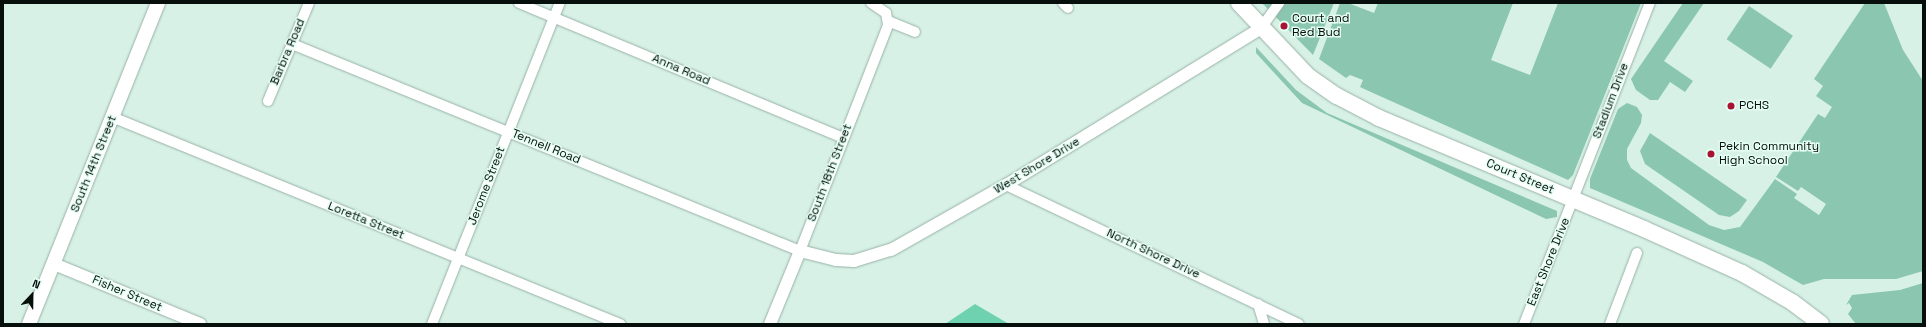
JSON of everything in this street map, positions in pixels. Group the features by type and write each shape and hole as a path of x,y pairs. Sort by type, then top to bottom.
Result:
{"main road":[{"name":"South 14th Street","path":"29,324 158,3"},
{"name":"Court Street","path":"1239,3 1308,76 1337,96 1379,118 1574,199 1742,273 1792,302 1821,324"}],"street":[{"name":"Barbra Road","path":"268,101 309,3"},
{"name":"Anna Road","path":"518,3 843,138"},
{"name":"Jerome Street","path":"432,324 560,3"},
{"path":"871,3 883,8 888,21 915,32"},
{"path":"1261,28 1279,3"},
{"name":"Stadium Drive","path":"1574,199 1650,3"},
{"name":"South 18th Street","path":"770,324 800,251 888,21"},
{"name":"West Shore Drive","path":"800,251 836,260 854,261 874,257 1006,185 1261,28"},
{"name":"Tennell Road","path":"292,44 800,251"},
{"name":"Loretta Street","path":"112,117 620,324"},
{"name":"North Shore Drive","path":"1006,185 1299,324"},
{"name":"East Shore Drive","path":"1524,324 1574,199"},
{"path":"1610,324 1637,253"},
{"name":"Fisher Street","path":"54,264 200,324"},
{"path":"1258,304 1264,324"}],"shaded area":[{"path":"1261,3 1334,3 1313,55 1264,5"},
{"path":"1340,3 1348,3 1374,13 1378,3 1513,3 1491,60 1530,75 1558,3 1641,3 1573,175 1568,180 1360,87 1363,80 1350,75 1346,78 1319,59"},
{"path":"1683,3 1704,3 1664,61 1693,81 1685,92 1670,82 1658,100 1650,100 1636,90 1631,79"},
{"path":"1865,3 1884,3 1903,50 1923,81 1923,271 1896,279 1824,279 1803,285 1763,262 1590,188 1590,179 1618,109 1627,103 1637,107 1642,115 1641,123 1627,149 1627,160 1631,168 1709,225 1724,230 1740,227 1775,179 1797,194 1794,198 1819,215 1826,204 1801,187 1798,191 1776,177 1818,114 1825,118 1832,107 1816,96 1823,86 1814,79"},
{"path":"1749,6 1793,36 1771,69 1727,39"},
{"path":"1256,47 1296,90 1327,113 1557,211 1557,217 1546,219 1302,103 1256,53"},
{"path":"1650,133 1747,200 1739,211 1730,217 1719,215 1645,164 1640,151"},
{"path":"1923,283 1923,324 1856,324 1848,314 1852,308 1849,303 1846,305 1852,295 1900,290"},
{"path":"975,304 1009,324 945,324"}],"place":[{"name":"Court and Red Bud","path":"1284,26"},
{"name":"PCHS","path":"1731,106"},
{"name":"Pekin Community High School","path":"1711,154"}]}
